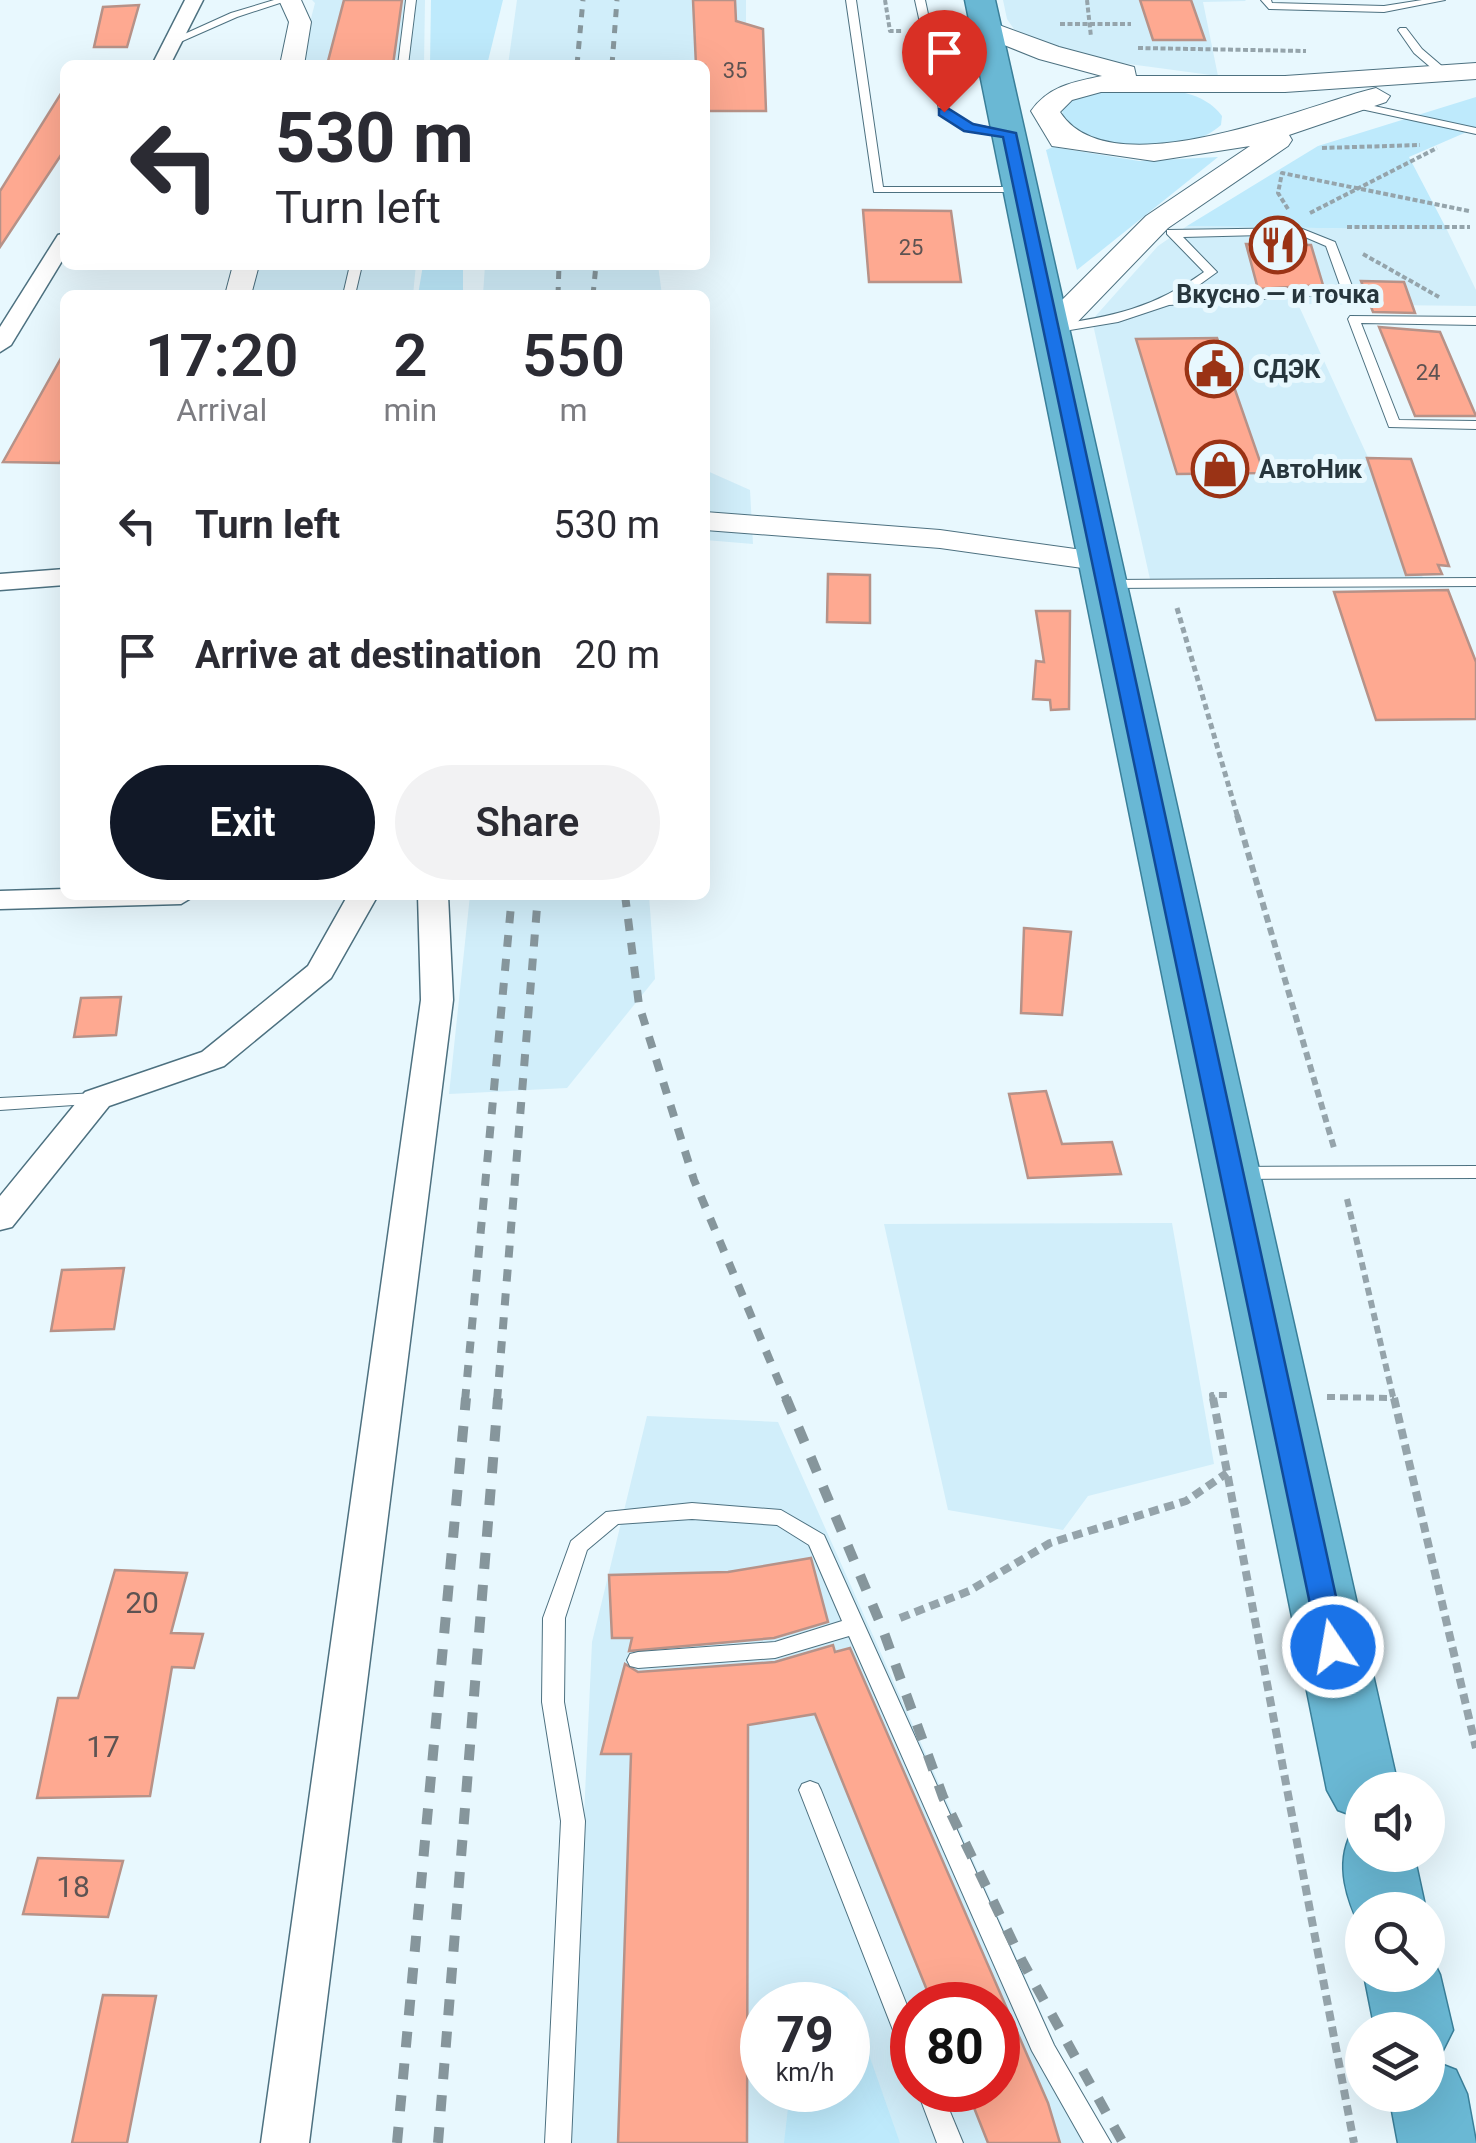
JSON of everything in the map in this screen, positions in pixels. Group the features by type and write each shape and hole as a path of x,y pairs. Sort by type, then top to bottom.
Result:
{"highway":[{"path":"984,15 998,85 1019,131 1021,190 1106,573 1359,1772"},
{"path":"1432,2112 1438,2143"}],"main road":[{"path":"984,15 1049,54 1212,96 1237,116 1236,127 1226,137 1207,145"},
{"path":"998,85 1067,76 1162,84 1439,76 1476,71"},
{"path":"1019,131 1094,146 1153,152 1207,145 1303,120 1439,76"},
{"path":"1094,146 1057,130 1045,111 1062,94 1125,82"},
{"path":"1052,329 1166,228 1303,120"}],"street":[{"path":"164,60 194,0"},
{"path":"287,0 300,22 293,60"},
{"path":"0,345 60,247"},
{"path":"710,521 940,539 1106,573"},
{"path":"0,582 60,577"},
{"path":"0,900 60,898"},
{"path":"0,1220 97,1100 213,1059 320,972 360,900"},
{"path":"286,2143 436,1000 433,900"}],"lane":[{"path":"174,41 234,15 287,0"},
{"path":"405,60 411,0"},
{"path":"851,0 878,190 1021,190"},
{"path":"920,0 944,112 969,128 1019,131"},
{"path":"1266,0 1269,6 1388,13 1440,0"},
{"path":"1403,30 1439,76"},
{"path":"1351,104 1476,131"},
{"path":"1166,228 1211,272 1173,302"},
{"path":"1052,329 1117,320 1173,302 1348,291 1331,244 1300,231 1166,228"},
{"path":"1476,321 1354,319 1394,424 1476,424"},
{"path":"1106,573 1476,582"},
{"path":"0,1104 97,1100"},
{"path":"1233,1173 1476,1172"},
{"path":"558,2143 572,1822 554,1702 554,1618 578,1546 613,1517 692,1511 780,1518 817,1540 1044,2051 1098,2143"},
{"path":"638,1660 775,1650 854,1626"},
{"path":"810,1790 890,1992"},
{"path":"938,2112 950,2143"}],"path":[{"path":"1086,0 1092,48"},
{"path":"1044,24 1131,24"},
{"path":"1126,48 1310,51"},
{"path":"1264,150 1444,144 1351,188 1295,222 1278,193 1282,173 1351,188 1469,211"},
{"path":"900,1618 969,1590 1050,1544 1186,1501 1227,1474"}],"shaded area":[{"path":"312,0 425,0 424,60 300,60 315,3"},
{"path":"431,0 503,0 488,60 430,60"},
{"path":"517,0 746,0 746,108 710,70 710,60 509,60"},
{"path":"1003,0 1246,1 1203,2 1218,76 1077,57 1018,35 1007,19"},
{"path":"1105,89 1184,93 1211,105 1222,116 1221,125 1186,143 1142,147 1099,139 1064,120 1062,110 1069,101"},
{"path":"1476,97 1476,128 1409,157 1447,230 1187,226 1318,146"},
{"path":"1053,147 1139,161 1218,157 1077,270 1046,150"},
{"path":"1187,226 1447,230 1476,290 1476,306 1298,304 1424,580 1150,579 1092,320 1158,246"},
{"path":"251,270 416,270 414,290 246,290"},
{"path":"422,270 463,270 463,290 419,290"},
{"path":"485,270 659,270 661,290 483,290"},
{"path":"710,472 750,490 753,544 710,540"},
{"path":"469,900 649,900 655,979 567,1088 449,1094"},
{"path":"1172,1223 1214,1464 1088,1496 1063,1530 948,1510 884,1224"},
{"path":"647,1416 778,1422 1099,2143 569,2143 592,1642"},
{"path":"870,2058 900,2143 784,2143 788,2112 870,2112"}],"building":[{"path":"344,0 402,0 394,60 328,60"},
{"path":"693,0 735,0 736,21 763,29 766,111 710,111 710,60 696,60"},
{"path":"1140,0 1191,0 1205,40 1153,40"},
{"path":"139,5 127,47 94,47 103,7"},
{"path":"60,95 60,157 0,247 0,191"},
{"path":"863,210 951,211 961,282 869,282"},
{"path":"1246,244 1311,245 1323,285 1258,289"},
{"path":"1361,281 1404,282 1415,313 1373,312"},
{"path":"1379,327 1440,332 1476,416 1415,416"},
{"path":"1217,338 1264,473 1177,474 1136,339"},
{"path":"60,360 60,463 3,462"},
{"path":"1367,458 1411,459 1449,566 1438,565 1442,574 1406,575"},
{"path":"828,574 870,575 870,623 827,622"},
{"path":"1448,590 1476,662 1476,719 1376,720 1334,592"},
{"path":"1036,611 1070,611 1069,709 1051,710 1050,700 1033,699 1036,661 1044,662"},
{"path":"1024,928 1071,932 1062,1015 1021,1013"},
{"path":"121,997 116,1035 74,1037 81,998"},
{"path":"1046,1091 1062,1144 1112,1142 1121,1174 1028,1178 1009,1094"},
{"path":"124,1268 114,1329 51,1331 62,1270"},
{"path":"811,1558 828,1622 774,1638 629,1651 632,1638 612,1638 609,1575 728,1572"},
{"path":"115,1570 187,1573 171,1633 203,1634 194,1668 172,1667 150,1796 37,1798 58,1698 78,1698"},
{"path":"833,1645 835,1652 850,1648 995,1982 924,1982 815,1714 748,1725 747,1982 740,1982 740,2112 747,2112 747,2143 618,2143 631,1754 601,1754 625,1664 638,1672 775,1662"},
{"path":"38,1858 123,1861 108,1917 23,1914"},
{"path":"103,1995 156,1996 127,2143 72,2143"},
{"path":"1020,2039 1048,2103 1060,2143 988,2143 976,2112 1020,2112"}],"railway":[{"path":"577,60 583,0"},
{"path":"612,60 617,0"},
{"path":"558,290 559,270"},
{"path":"594,290 596,270"},
{"path":"465,1401 512,900"},
{"path":"497,1401 538,900"},
{"path":"626,900 639,1005 694,1180 787,1401"},
{"path":"397,2143 466,1398"},
{"path":"438,2143 498,1398"},
{"path":"786,1398 883,1630 943,1797 1021,1959 1123,2143"}],"place":[{"name":"Вкусно — и точка","path":"1278,245"},
{"name":"СДЭК","path":"1214,369"},
{"name":"АвтоНик","path":"1220,469"}],"route":[{"path":"944,112 969,128 1009,133 1104,562 1333,1647"}]}
